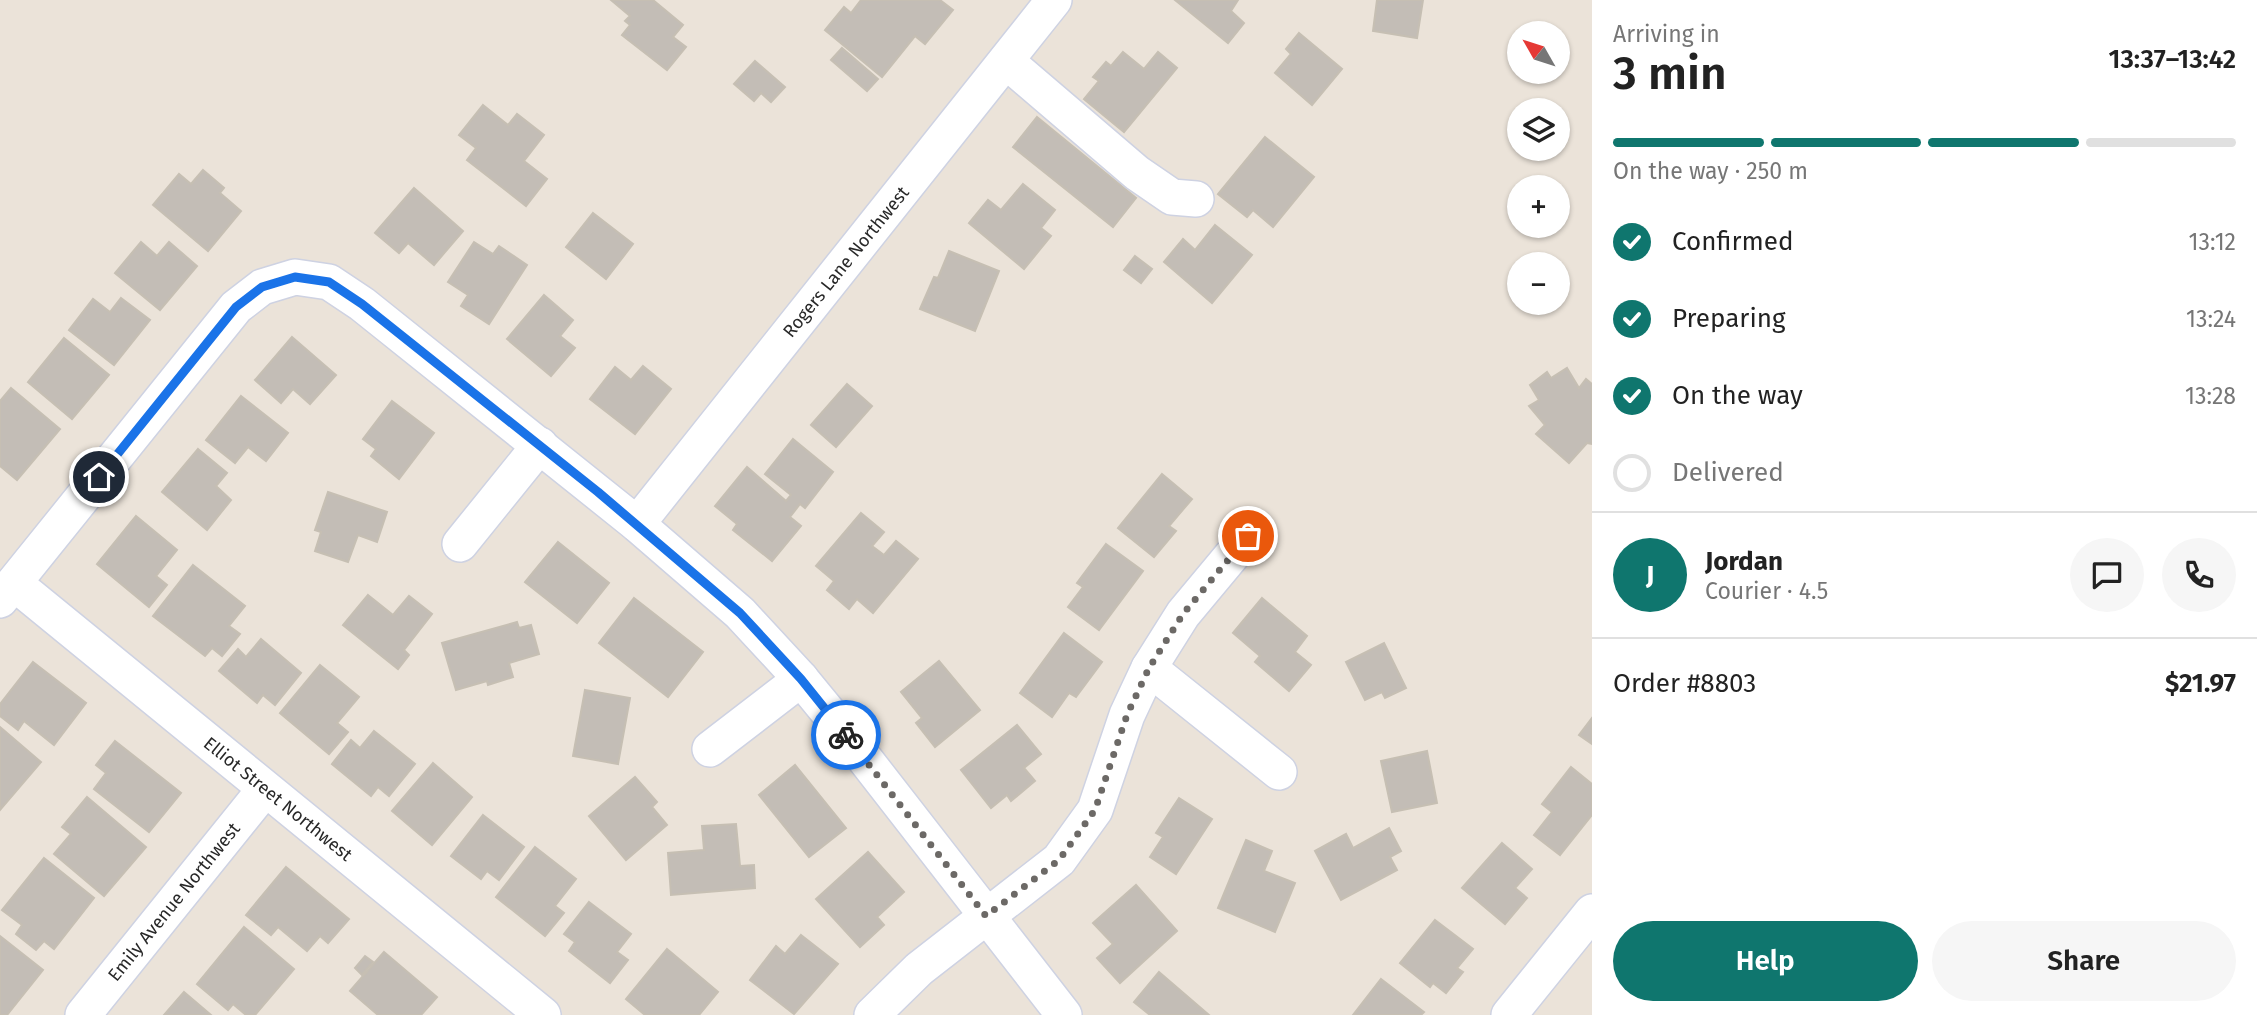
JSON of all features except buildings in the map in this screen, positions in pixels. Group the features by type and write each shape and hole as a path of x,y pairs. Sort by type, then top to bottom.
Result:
{"street":[{"name":"Rogers Lane Northwest","path":"637,524 1054,0"},
{"path":"1006,61 1138,173 1172,197 1196,199"},
{"path":"7,592 236,307 262,287 295,277 329,282 362,304 540,445 740,613 801,679 1064,1015"},
{"path":"460,544 540,445"},
{"path":"872,1015 919,968 1059,860 1095,810 1127,715 1149,668 1183,614 1248,536"},
{"name":"Elliot Street Northwest","path":"7,592 265,789 524,1009"},
{"path":"1149,668 1279,772"},
{"path":"710,749 801,679"},
{"name":"Emily Avenue Northwest","path":"83,1015 265,789"},
{"path":"1509,1015 1588,926"}],"way so far":[{"path":"846,735 986,916 1059,860 1095,810 1127,715 1149,668 1183,614 1248,536"}],"route":[{"path":"99,477 236,307 262,287 295,277 329,282 362,304 540,445 740,613 801,679 846,735"}]}
